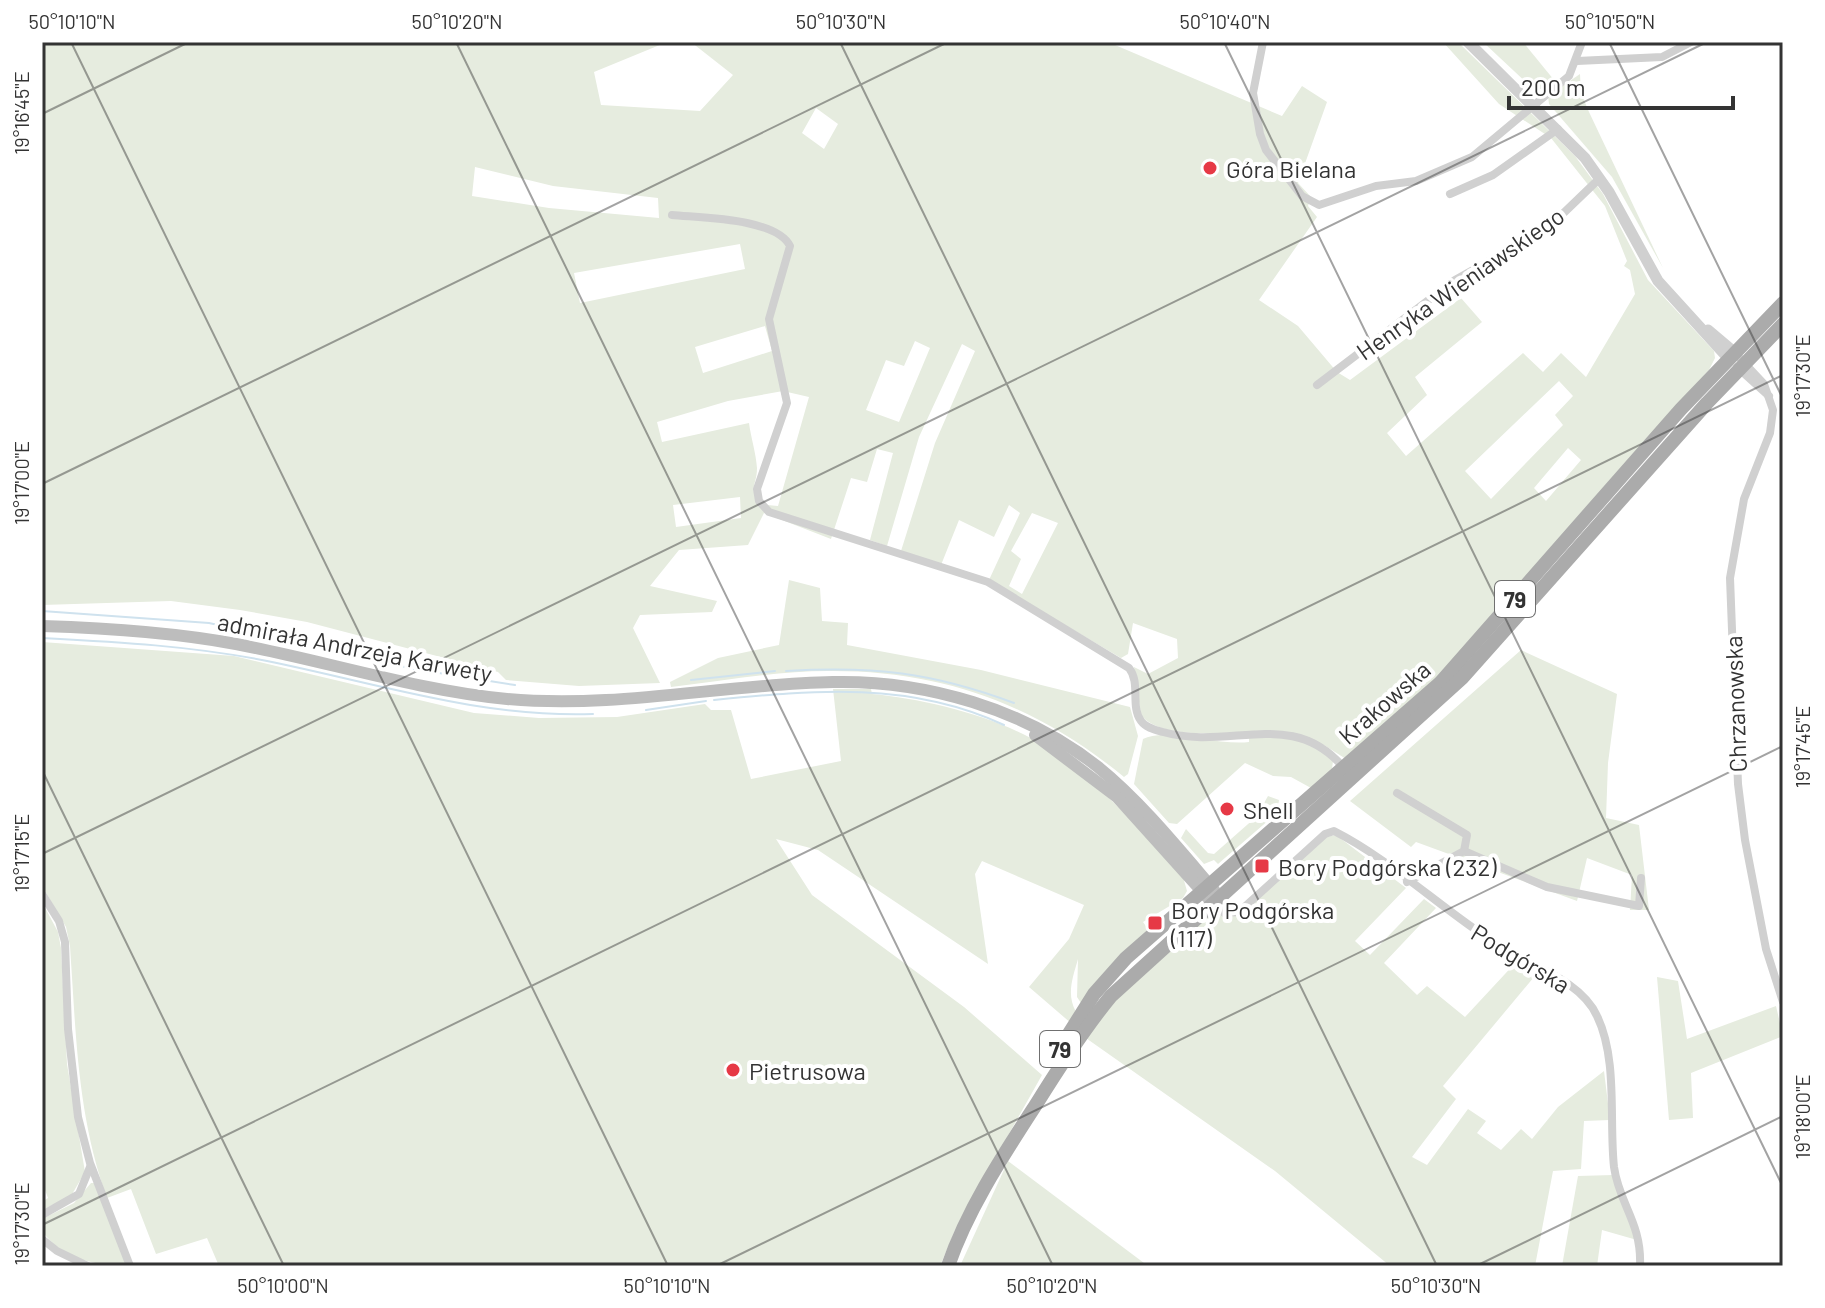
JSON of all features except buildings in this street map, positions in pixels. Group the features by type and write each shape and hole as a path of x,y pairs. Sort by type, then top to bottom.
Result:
{"main road":[{"name":"Krakowska","path":"948,1266 964,1228 1018,1130 1075,1042 1111,996 1210,893 1462,678 1783,303"},
{"name":"Krakowska","path":"1210,893 1226,869 1456,666 1736,361 1783,324"},
{"name":"admirała Andrzeja Karwety","path":"42,626 201,639 460,694 510,699 636,701 831,682 864,682 921,689 991,709 1038,729 1099,768 1198,871 1210,893"},
{"name":"admirała Andrzeja Karwety","path":"991,709 1055,748 1117,797 1210,893"},
{"path":"1198,871 1210,873 1226,869"}],"street":[{"path":"1263,42 1253,93 1260,134 1271,157 1311,203 1330,204 1365,188 1416,181 1462,163 1478,153 1533,103 1569,76 1582,42"},
{"path":"1468,42 1559,128 1600,178 1658,281 1769,396 1773,407 1783,403"},
{"path":"1577,61 1662,57 1691,42"},
{"path":"1450,194 1493,175 1559,128"},
{"name":"Henryka Wieniawskiego","path":"1317,385 1455,280 1548,228 1600,178"},
{"path":"672,215 762,227 782,236 790,246 769,319 787,403 759,479 757,494 762,505 799,524 894,551 1011,593 1129,668 1135,678 1141,721 1171,734 1217,739 1292,734 1324,747 1343,767"},
{"name":"Chrzanowska","path":"1773,407 1772,427 1740,514 1730,578 1741,812 1766,949 1783,1002"},
{"path":"1397,793 1467,835 1464,851"},
{"name":"Podgórska","path":"1210,893 1236,913 1330,832 1344,836 1467,925 1563,981 1595,1011 1612,1092 1615,1170 1639,1235 1640,1266"},
{"path":"1464,851 1547,887 1639,906 1641,878"},
{"path":"1407,882 1464,851"},
{"path":"42,894 59,921 65,942 72,1083 90,1163 130,1266"},
{"path":"42,1215 79,1194 89,1178 90,1163"},
{"path":"42,1239 57,1251 85,1265"}],"shaded area":[{"path":"42,42 667,42 594,72 601,105 700,111 733,75 691,42 1108,42 1282,116 1302,86 1327,102 1298,183 1311,197 1308,206 1317,217 1259,300 1298,326 1337,372 1350,380 1461,298 1482,322 1415,377 1427,395 1387,433 1406,456 1523,353 1543,372 1561,353 1586,377 1635,294 1630,270 1624,266 1627,261 1605,206 1551,138 1499,104 1443,42 1458,42 1575,156 1603,194 1648,280 1714,351 1715,358 1709,370 1447,669 1346,759 1324,745 1321,748 1333,761 1332,769 1311,788 1291,777 1273,776 1245,763 1177,824 1169,823 1134,784 1143,739 1164,735 1236,743 1249,742 1249,732 1176,731 1150,723 1141,715 1134,667 1148,674 1178,658 1177,639 1133,623 1128,654 1121,658 989,580 1020,513 1009,505 994,537 959,520 941,565 901,551 935,443 975,351 962,344 919,437 887,546 870,540 893,453 877,449 867,482 851,478 831,539 764,513 748,545 679,550 650,586 717,601 712,612 640,615 633,628 660,683 579,686 506,680 498,672 307,622 171,601 42,605","holes":["816,108 838,124 824,149 802,133","475,167 553,186 658,198 659,218 549,208 472,196","740,244 745,269 580,303 574,273","765,326 772,351 703,373 695,347","915,341 930,348 899,422 866,410 886,360 904,366","1559,381 1573,396 1555,415 1563,425 1491,499 1465,471","783,391 809,397 778,506 758,504 755,498 757,468 749,423 662,442 657,422 728,401","1568,448 1581,460 1546,501 1534,488","740,497 741,518 676,527 673,505","1032,513 1058,523 1022,594 1009,586 1021,559 1011,551"]},
{"path":"1483,42 1523,42 1554,80 1541,89 1531,87"},
{"path":"1580,74 1581,93 1589,112 1663,268 1612,177 1549,104 1548,96"},
{"path":"789,580 820,588 822,621 848,623 847,645 981,670 1130,707 1138,736 1128,774 1124,777 1057,730 1022,712 949,685 910,677 870,672 808,671 671,687 670,682 718,658 779,645"},
{"path":"42,642 234,656 474,713 539,718 617,717 705,704 711,710 731,710 751,779 841,761 833,689 871,689 872,694 916,700 985,718 1046,747 1084,775 1119,808 1183,877 1187,891 1183,898 1143,922 1148,929 1083,1006 1077,997 1078,959 1071,986 1071,999 1076,1012 1072,1024 1029,987 1069,939 1084,905 982,861 975,874 988,964 818,850 776,839 812,895 964,1007 1042,1075 955,1230 940,1266 219,1266 207,1238 156,1254 131,1189 107,1198 97,1167 89,1136 76,1042 70,946 66,927 42,886"},
{"path":"1521,650 1617,694 1608,763 1606,818 1639,825 1649,910 1630,910 1632,875 1587,858 1577,901 1416,842 1411,847 1350,801"},
{"path":"1268,796 1279,800 1277,813 1218,864 1214,860 1204,864 1181,838 1186,829 1208,853 1214,854 1256,817"},
{"path":"1336,835 1406,888 1355,941 1370,955 1424,899 1436,908 1384,963 1417,995 1427,986 1465,1017 1518,960 1539,971 1443,1086 1456,1099 1412,1157 1427,1165 1468,1109 1486,1121 1477,1133 1501,1150 1521,1129 1532,1139 1558,1107 1604,1071 1610,1120 1584,1121 1581,1169 1553,1171 1535,1266 1390,1266 1275,1171 1083,1036 1099,1015 1212,913 1228,917 1240,915 1326,837"},
{"path":"42,902 58,932 61,948 67,1064 85,1172 71,1196 42,1210 42,1202 48,1198 42,1182"},
{"path":"1657,977 1678,981 1687,1039 1776,1006 1783,1036 1691,1073 1693,1118 1669,1120"},
{"path":"1008,1161 1148,1266 960,1266"},
{"path":"1613,1175 1637,1240 1602,1230 1597,1266 1562,1266 1578,1176"},
{"path":"94,1183 128,1266 80,1259 59,1248 42,1231 44,1218 74,1203"}],"waterway":[{"path":"42,611 209,623 414,669 515,685"},
{"path":"42,638 183,648 267,661 469,705 551,714 593,714"},
{"path":"786,671 847,670 902,674 956,684 1014,703"},
{"path":"691,680 775,671"},
{"path":"714,700 825,692 898,695 969,711 1004,725"},
{"path":"646,710 706,701"}],"place":[{"name":"Góra Bielana","path":"1210,168"},
{"name":"Shell","path":"1227,809"},
{"name":"Bory Podgórska (232)","path":"1262,866"},
{"name":"Bory Podgórska (117)","path":"1155,923"},
{"name":"Pietrusowa","path":"733,1070"}]}
